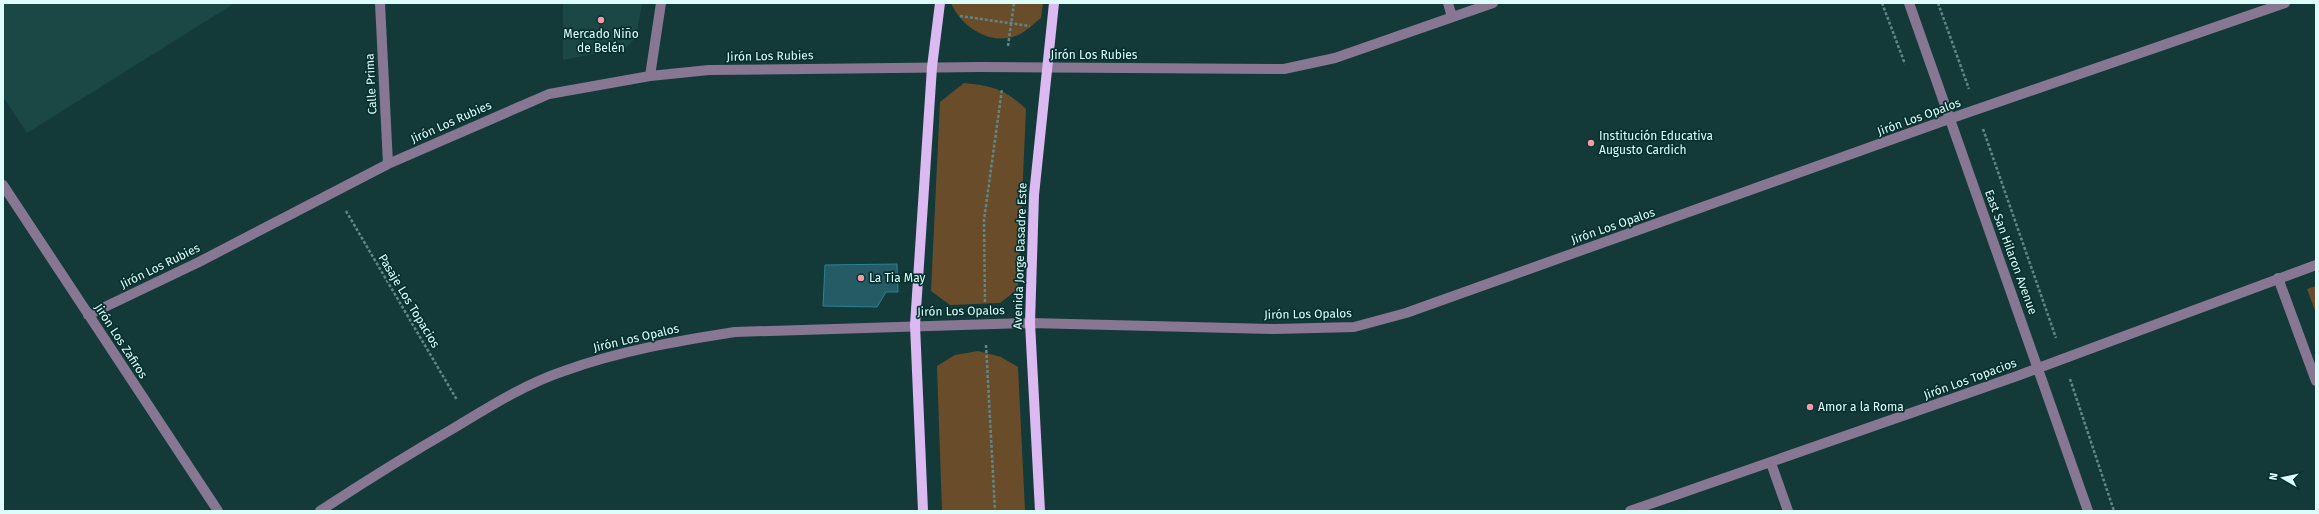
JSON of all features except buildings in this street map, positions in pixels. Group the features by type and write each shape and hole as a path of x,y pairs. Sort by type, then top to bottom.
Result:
{"main road":[{"path":"923,511 915,325 932,67 940,3"},
{"name":"Avenida Jorge Basadre Este","path":"1040,511 1030,323 1034,195 1046,67 1054,3"}],"street":[{"name":"Calle Prima","path":"380,3 388,164"},
{"path":"650,76 661,3"},
{"path":"1448,3 1452,17"},
{"name":"Jirón Los Rubies","path":"88,315 199,262 388,164 549,94 650,76 710,70 932,67 1284,69 1335,58 1493,3"},
{"name":"East San Hilaron Avenue","path":"1909,3 1949,119 2039,368 2088,511"},
{"name":"Jirón Los Opalos","path":"320,511 377,473 502,400 562,371 649,347 735,332 915,325 1030,323 1275,329 1354,327 1406,313 1949,119 2285,3"},
{"name":"Jirón Los Zafiros","path":"3,185 218,511"},
{"name":"Jirón Los Topacios","path":"1630,511 1771,463 2039,368 2316,265"},
{"path":"2278,278 2316,382"},
{"path":"1771,463 1788,511"}],"path":[{"path":"995,511 985,324 984,220 1014,3"},
{"path":"1938,3 2063,359 2114,511"},
{"path":"958,15 1031,26"},
{"name":"Pasaje Los Topacios","path":"335,192 469,419"}],"shaded area":[{"path":"3,3 235,3 27,133 3,97"},
{"name":"Mercado Niño de Belén","path":"563,3 642,3 636,37 627,47 563,60"},
{"path":"951,3 1043,3 1041,18 1027,30 1021,34 1008,38 998,38 988,36 970,27 962,20"},
{"path":"964,83 990,87 998,90 1011,97 1026,109 1018,289 1000,303 950,305 931,291 940,102"},
{"path":"2316,286 2316,313 2307,289"},
{"path":"978,351 1001,357 1018,367 1025,511 942,511 937,366 955,355"}],"place":[{"name":"Mercado Niño de Belén","path":"601,20"},
{"name":"Institución Educativa Augusto Cardich","path":"1591,143"},
{"name":"La Tia May","path":"861,278"},
{"name":"Amor a la Roma","path":"1810,407"}]}
